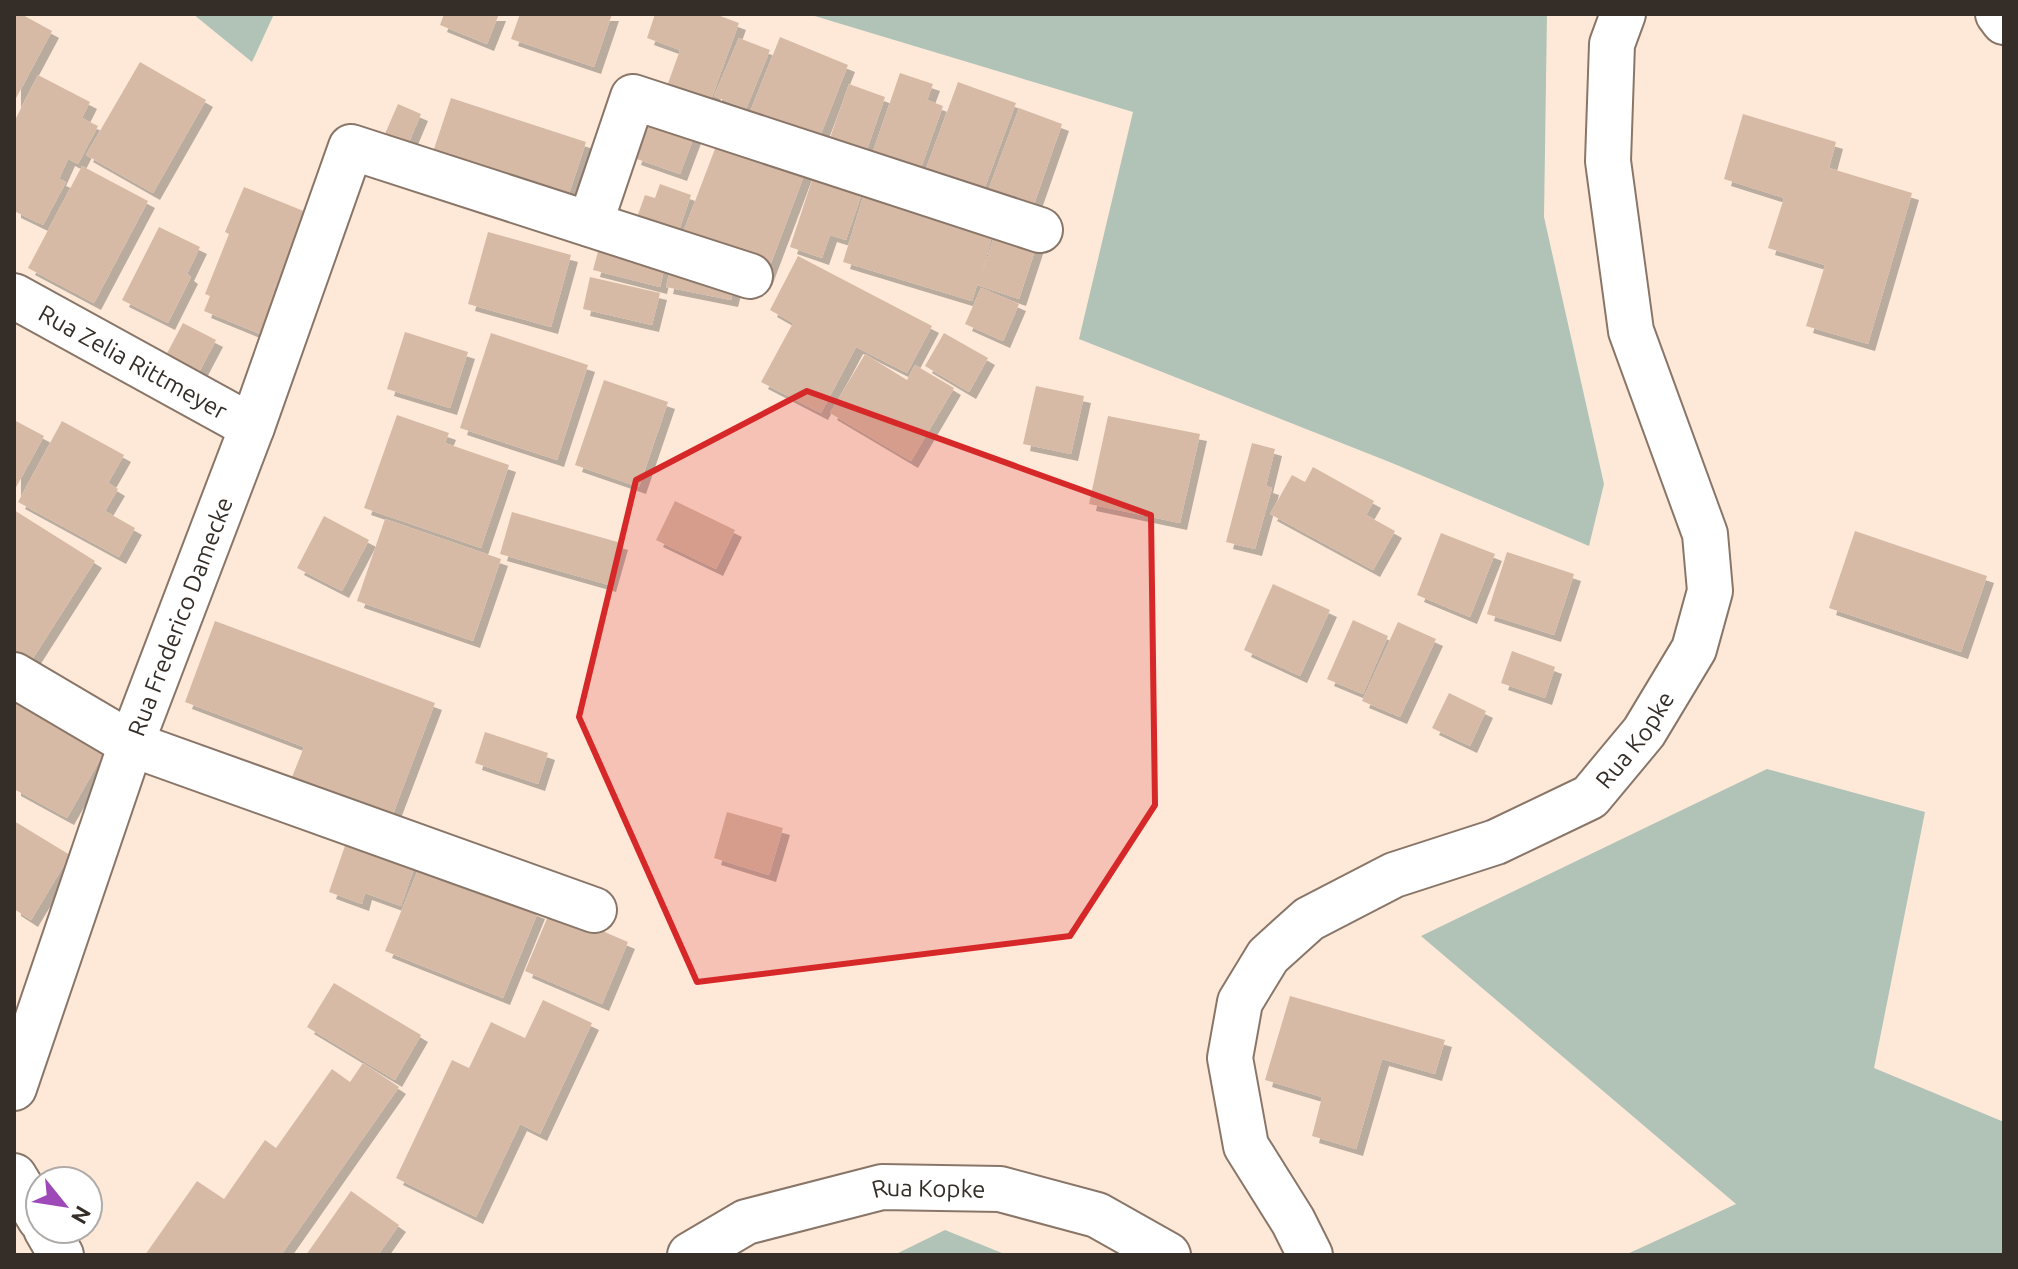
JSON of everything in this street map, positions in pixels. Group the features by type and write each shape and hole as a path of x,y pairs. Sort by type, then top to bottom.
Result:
{"street":[{"name":"Rua Kopke","path":"1310,1255 1293,1221 1246,1146 1230,1058 1240,1002 1261,967 1268,956 1309,919 1394,875 1496,842 1590,797 1644,732 1694,649 1710,591 1705,534 1631,331 1608,161 1612,44 1623,14"},
{"path":"1998,14 2004,22"},
{"path":"750,276 590,224 633,97 1040,230"},
{"name":"Rua Frederico Damecke","path":"14,1088 131,744 252,427 351,147 590,224"},
{"name":"Rua Zelia Rittmeyer","path":"14,296 252,427"},
{"path":"14,675 131,744 594,910"},
{"name":"Rua Kopke","path":"690,1255 746,1222 882,1187 1000,1189 1097,1215 1168,1255"}],"highlighted area":[{"path":"807,391 1151,515 1155,805 1070,936 697,982 579,717 636,480"}],"green space":[{"path":"193,14 274,14 252,62"},
{"path":"808,14 1547,14 1544,217 1604,484 1589,546 1392,463 1079,339 1133,112"},
{"path":"1767,769 1925,812 1874,1068 2004,1122 2004,1255 1625,1255 1736,1204 1421,936"},
{"path":"945,1230 1007,1255 894,1255"}],"building":[{"path":"14,14 21,14 52,31 14,102"},
{"path":"444,14 499,14 487,44 440,25"},
{"path":"520,14 612,14 594,67 511,39"},
{"path":"655,14 715,14 739,23 705,116 662,100 680,50 647,38"},
{"path":"780,37 848,65 815,149 746,122"},
{"path":"739,38 770,50 746,109 714,96"},
{"path":"140,62 206,100 153,193 86,155"},
{"path":"900,73 933,84 927,100 943,106 915,185 867,169"},
{"path":"38,75 90,102 82,118 98,126 78,164 68,159 59,179 66,182 43,225 14,211 14,122"},
{"path":"958,82 1016,103 978,206 920,185"},
{"path":"849,84 885,97 860,170 823,158"},
{"path":"451,98 586,142 565,206 430,161"},
{"path":"398,104 421,114 404,154 381,143"},
{"path":"1019,108 1062,124 1033,207 988,191"},
{"path":"1743,114 1836,142 1829,168 1912,193 1868,344 1806,326 1825,265 1768,248 1784,198 1724,179"},
{"path":"648,117 695,134 680,174 634,158"},
{"path":"721,133 808,165 765,279 678,246"},
{"path":"818,162 867,178 846,240 830,235 822,258 790,247"},
{"path":"82,166 148,201 94,303 28,268"},
{"path":"660,184 691,195 674,245 632,231 645,195 655,198"},
{"path":"244,187 306,212 273,293 281,297 265,336 204,311 210,296 205,294 229,234 225,232"},
{"path":"864,194 993,233 980,280 999,222 1040,235 1019,299 977,285 972,301 843,262"},
{"path":"159,227 200,247 187,274 191,277 168,323 122,300"},
{"path":"488,232 571,255 551,327 468,304"},
{"path":"600,244 666,261 660,287 593,270"},
{"path":"798,256 932,326 907,373 856,347 821,413 761,382 793,323 770,310"},
{"path":"671,266 736,281 731,300 666,287"},
{"path":"590,277 660,293 652,325 583,309"},
{"path":"981,288 1019,304 1003,341 965,324"},
{"path":"183,323 216,340 197,376 164,359"},
{"path":"405,332 468,352 450,408 387,389"},
{"path":"491,333 588,365 557,460 460,428"},
{"path":"944,333 988,358 969,392 925,366"},
{"path":"865,354 907,380 915,365 954,388 911,461 830,413"},
{"path":"604,380 668,402 639,487 575,465"},
{"path":"1036,386 1084,396 1071,454 1023,444"},
{"path":"397,415 449,433 445,443 509,465 481,548 364,508"},
{"path":"1108,416 1200,434 1180,523 1089,504"},
{"path":"14,420 44,436 14,491"},
{"path":"62,421 124,455 108,483 118,489 105,511 135,528 119,557 18,502"},
{"path":"1252,443 1275,449 1266,486 1272,488 1255,549 1226,542"},
{"path":"1313,467 1374,501 1366,515 1395,531 1373,570 1270,514 1292,475 1305,482"},
{"path":"675,501 735,530 716,569 656,540"},
{"path":"14,510 95,561 28,666 14,657"},
{"path":"512,512 621,543 609,585 500,554"},
{"path":"324,516 369,540 342,591 297,568"},
{"path":"385,519 501,559 473,641 357,601"},
{"path":"1855,531 1987,576 1961,652 1829,608"},
{"path":"1441,533 1495,554 1470,617 1417,595"},
{"path":"1507,552 1574,574 1554,635 1487,614"},
{"path":"1273,584 1330,610 1300,676 1244,650"},
{"path":"1353,620 1388,636 1363,694 1327,679"},
{"path":"215,621 435,703 393,814 292,777 304,747 185,702"},
{"path":"1398,622 1436,639 1400,717 1362,701"},
{"path":"1512,651 1555,667 1545,698 1501,683"},
{"path":"1449,693 1486,711 1470,746 1432,728"},
{"path":"14,700 105,751 67,818 14,789"},
{"path":"485,732 548,753 538,784 475,763"},
{"path":"727,812 783,828 769,875 714,858"},
{"path":"14,821 70,855 31,920 14,909"},
{"path":"347,840 416,863 401,906 365,893 362,904 329,892"},
{"path":"420,865 538,912 503,998 385,951"},
{"path":"551,909 628,942 602,1004 525,971"},
{"path":"334,983 421,1035 395,1080 307,1027"},
{"path":"1290,996 1445,1040 1435,1074 1382,1059 1356,1149 1312,1136 1322,1097 1265,1080"},
{"path":"543,1000 592,1023 540,1134 520,1124 476,1217 396,1178 452,1060 469,1068 491,1022 525,1038"},
{"path":"363,1063 399,1087 281,1255 145,1255 197,1181 224,1199 265,1140 276,1148 332,1069 350,1082"},
{"path":"351,1191 399,1225 378,1255 306,1255"}]}
